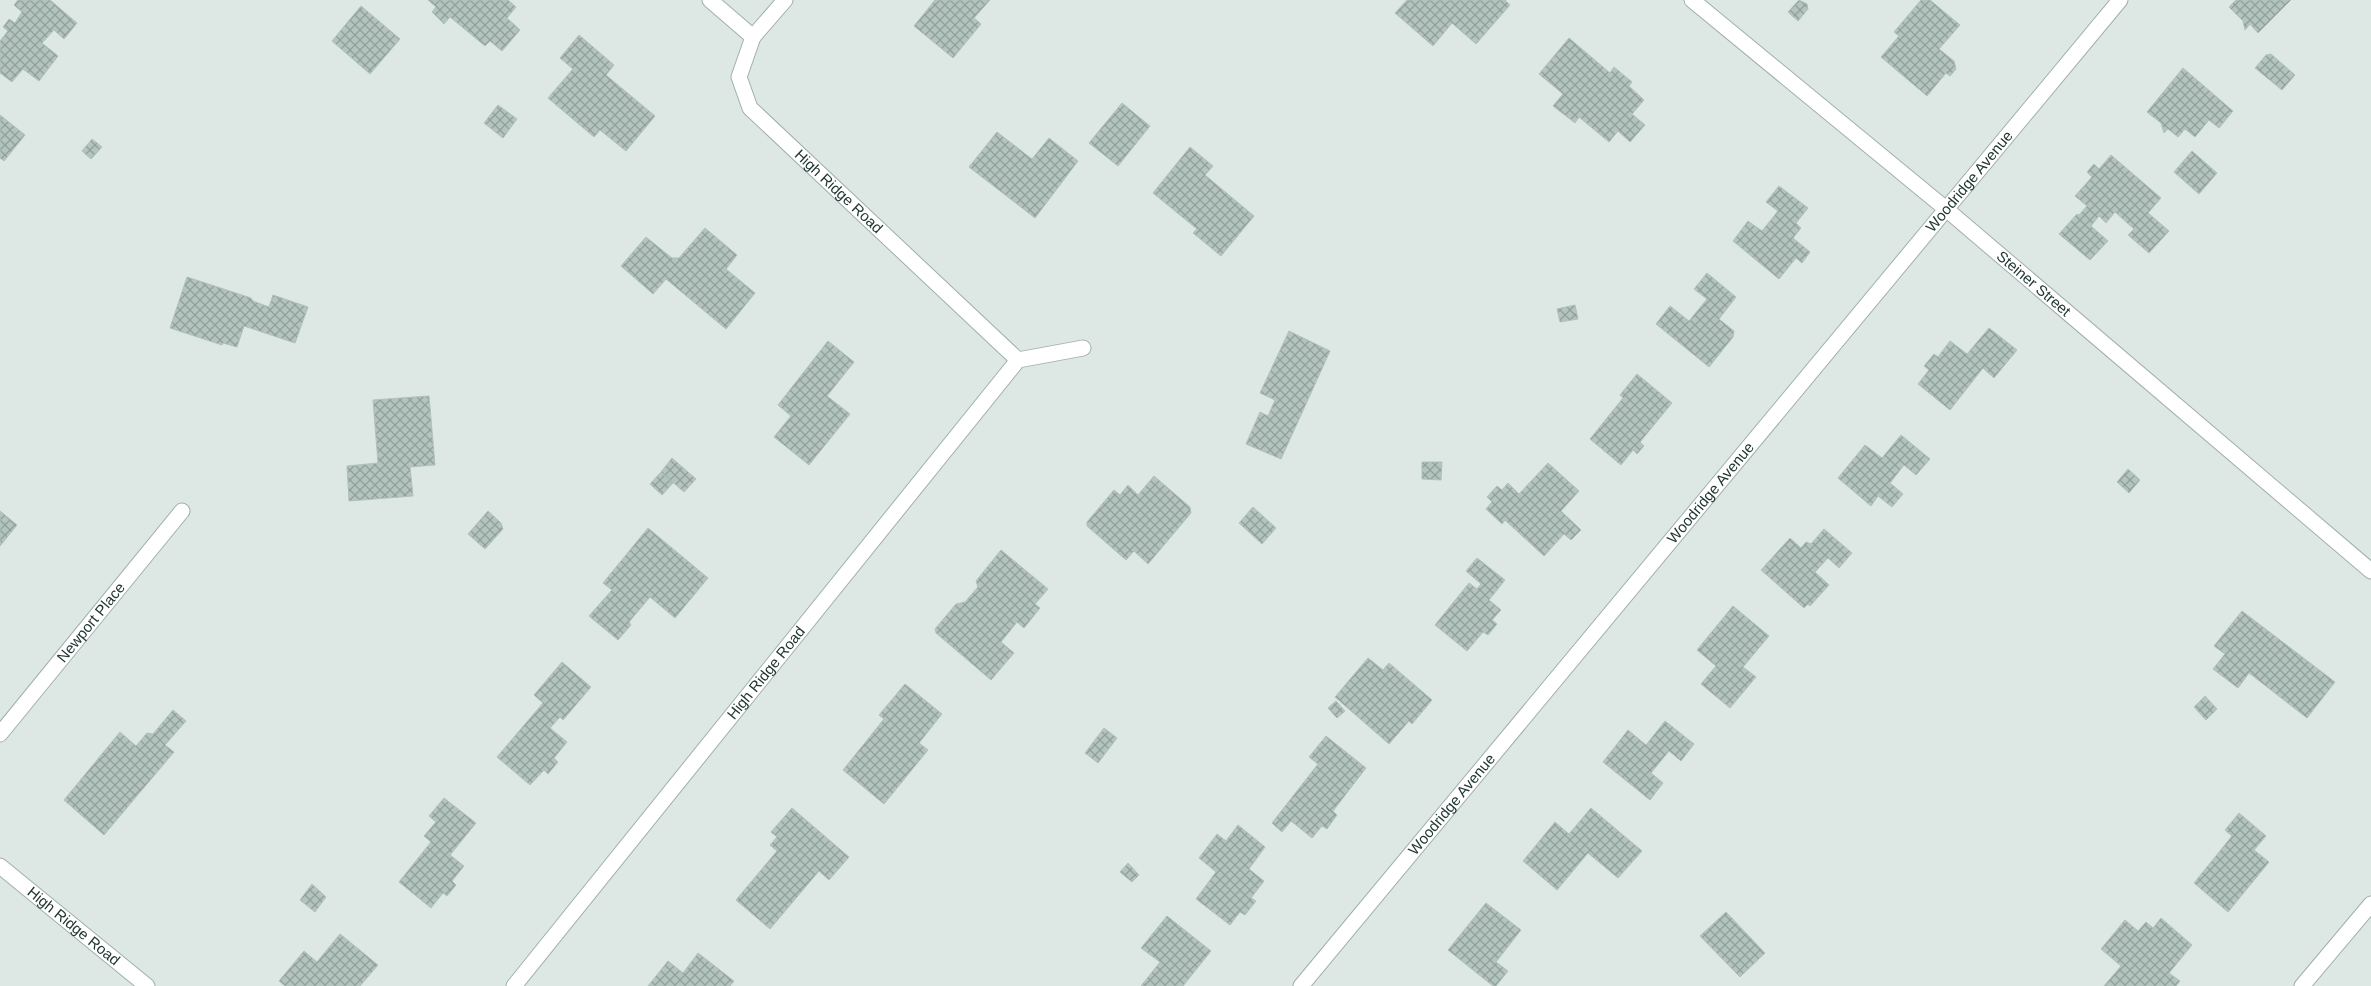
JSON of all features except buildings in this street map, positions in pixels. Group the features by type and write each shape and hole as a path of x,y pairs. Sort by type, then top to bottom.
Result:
{"street":[{"path":"710,0 753,37"},
{"name":"High Ridge Road","path":"514,986 1018,360 750,108 739,77 753,37 785,0"},
{"name":"Steiner Street","path":"1692,0 1946,209 2371,571"},
{"name":"Woodridge Avenue","path":"1301,986 2120,0"},
{"path":"1018,360 1083,348"},
{"name":"Newport Place","path":"0,734 182,511"},
{"name":"High Ridge Road","path":"0,866 147,986"},
{"path":"2302,986 2371,904"}]}
